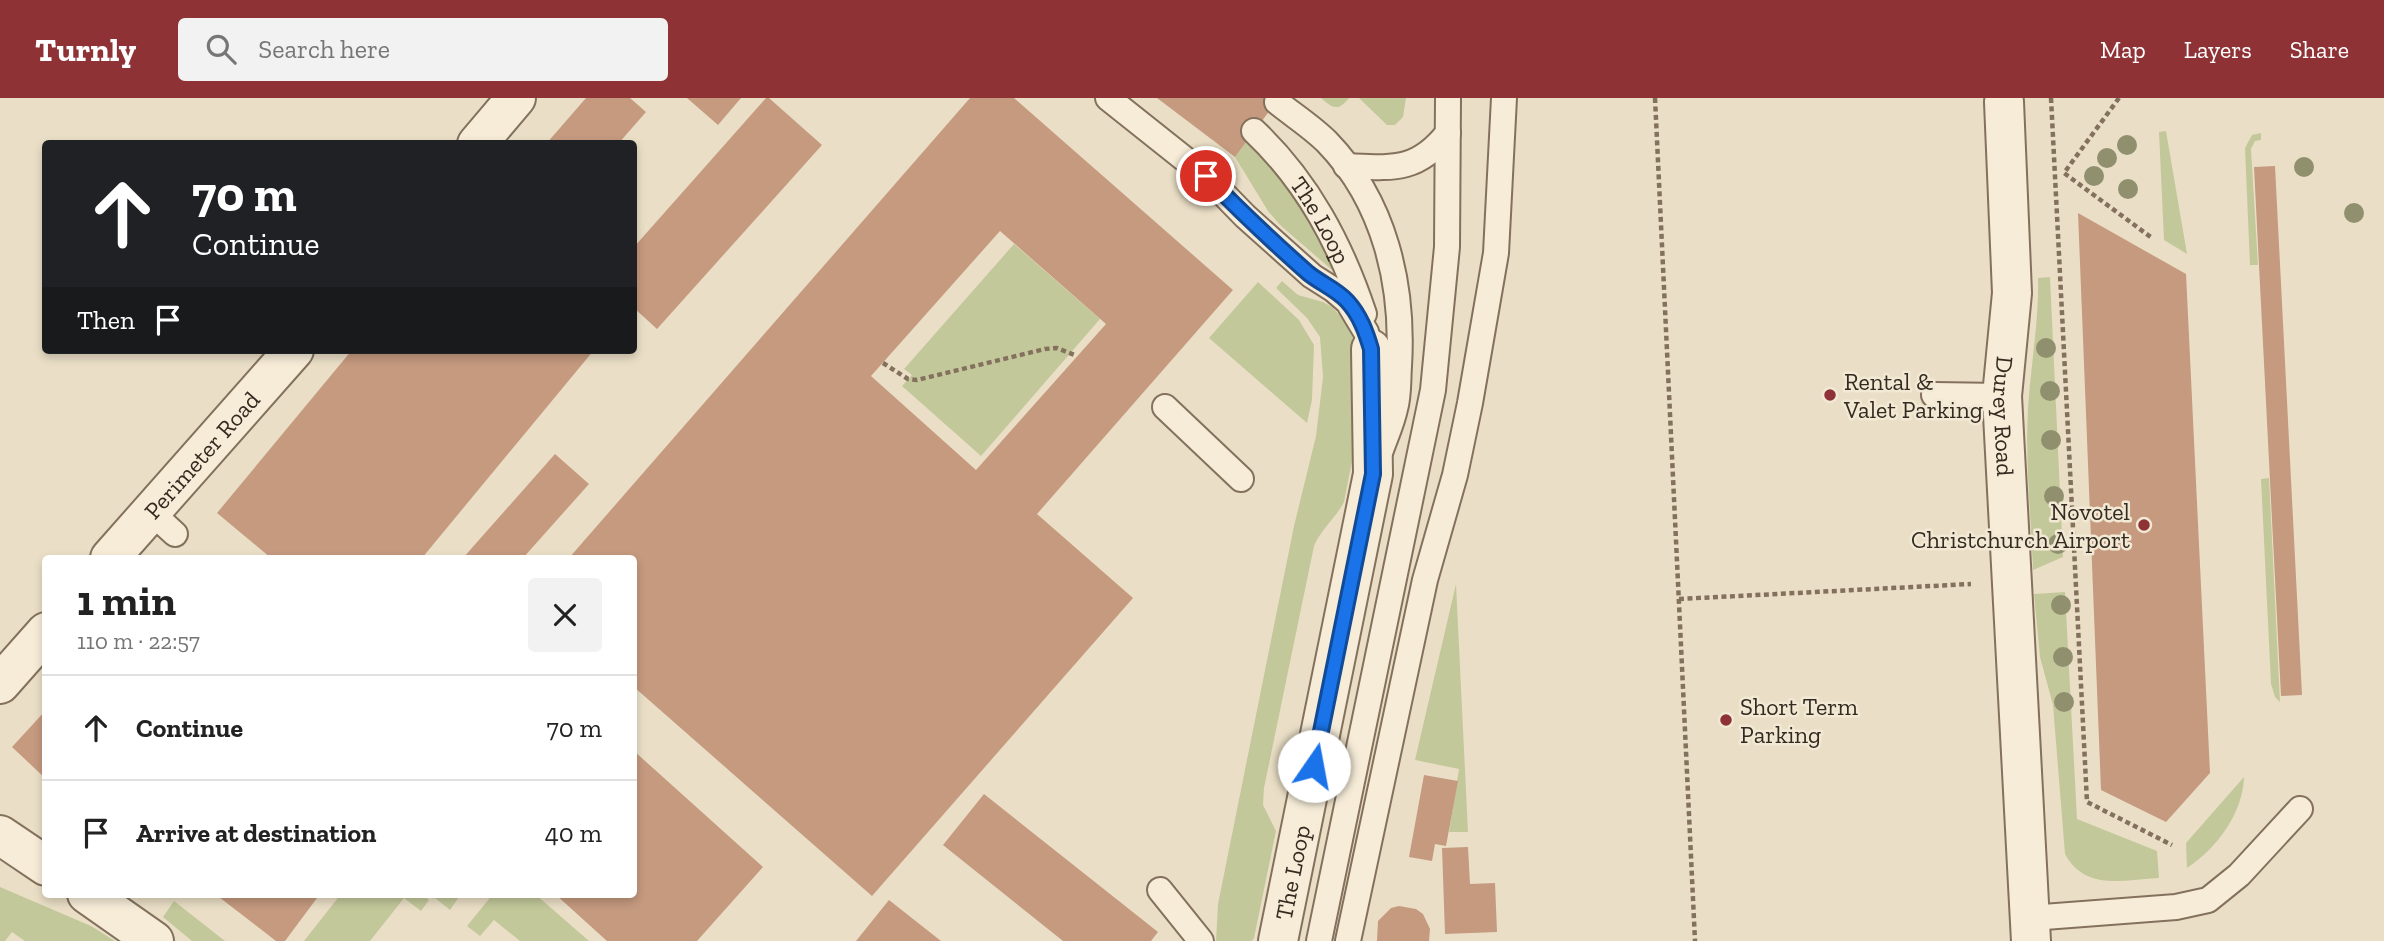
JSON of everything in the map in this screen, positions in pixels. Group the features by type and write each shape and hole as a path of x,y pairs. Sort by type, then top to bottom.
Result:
{"street":[{"path":"480,140 516,98"},
{"name":"Durey Road","path":"2004,99 2012,293 2002,396 2031,929"},
{"name":"The Loop","path":"1278,941 1373,474 1371,349"},
{"name":"Perimeter Road","path":"115,555 163,523 291,354"},
{"path":"0,684 42,637"},
{"path":"0,835 42,863"},
{"path":"93,898 154,941"}],"lane":[{"path":"1108,98 1206,176 1245,216 1312,276 1348,302 1366,332 1371,349"},
{"path":"1346,166 1399,166 1422,159 1436,149 1448,133 1448,98"},
{"path":"1277,102 1326,142 1364,192 1378,219 1395,275 1401,332 1396,408 1373,474"},
{"path":"1348,941 1417,613 1455,475 1470,403 1496,253 1504,105"},
{"name":"The Loop","path":"1254,131 1299,180 1321,216 1351,275 1368,328 1371,349"},
{"name":"The Loop","path":"1319,941 1433,390 1447,247 1448,133"},
{"path":"1934,394 2002,396"},
{"path":"1165,407 1241,479"},
{"path":"2031,929 2208,900 2239,875 2300,809"},
{"path":"1160,890 1201,941"}],"path":[{"path":"1655,98 1695,941"},
{"path":"2051,98 2087,802 2172,845"},
{"path":"2064,173 2119,98"},
{"path":"2055,173 2064,173 2152,238"},
{"path":"883,363 908,379 923,379 1045,349 1057,348 1077,356"},
{"path":"1679,599 2010,581"}],"green space":[{"path":"1321,98 1349,98 1336,107"},
{"path":"1359,98 1406,98 1403,117 1395,125 1387,125"},
{"path":"2166,131 2187,254 2164,240 2159,132"},
{"path":"2261,133 2261,140 2255,141 2251,149 2258,265 2250,265 2245,148 2252,135"},
{"path":"1247,141 1296,201 1325,250 1334,268 1332,270 1280,225 1268,211 1235,157"},
{"path":"1014,244 1100,319 981,456 902,386 912,375 904,369"},
{"path":"2050,277 2063,557 2033,570 2028,408 2038,278"},
{"path":"1282,281 1298,295 1332,307 1343,319 1355,342 1356,441 1344,502 1314,546 1264,788 1263,805 1276,831 1254,938 1252,941 1216,941 1218,904 1294,526 1316,436 1323,377 1320,337 1307,318 1276,288"},
{"path":"1258,282 1299,320 1314,345 1312,400 1307,423 1209,338"},
{"path":"2269,478 2280,702 2275,697 2271,684 2261,479"},
{"path":"1456,584 1468,832 1449,832 1459,769 1415,760"},
{"path":"2065,592 2077,819 2157,851 2159,878 2106,881 2094,878 2073,866 2065,854 2053,705 2040,657 2034,594"},
{"path":"2244,777 2239,804 2226,828 2218,840 2187,868 2186,843"},
{"path":"0,887 91,926 115,941 25,941 12,932 5,941 0,941"},
{"path":"338,898 404,898 370,941 304,941"},
{"path":"404,898 429,900 421,911"},
{"path":"435,898 458,898 450,910"},
{"path":"490,898 540,898 589,941 520,941 494,920 480,936 467,926"},
{"path":"174,901 225,941 192,941 163,917"}],"building":[{"path":"586,98 630,98 646,112 622,140 549,140"},
{"path":"687,98 741,98 718,125"},
{"path":"766,98 822,145 657,329 637,311 637,244"},
{"path":"970,98 1014,98 1233,290 1037,514 1133,598 872,896 637,690 637,555 572,555","holes":["1000,231 1106,324 976,470 871,376"]},
{"path":"1157,98 1279,98 1235,157"},
{"path":"2275,166 2302,695 2281,696 2254,167"},
{"name":"Novotel Christchurch Airport","path":"2078,213 2186,274 2210,773 2166,822 2101,790"},
{"path":"349,354 591,354 424,555 267,555 217,513"},
{"path":"555,454 589,484 526,555 466,555"},
{"path":"42,714 42,775 12,747"},
{"path":"637,754 763,867 697,941 607,941 559,898 637,898"},
{"path":"1424,775 1458,781 1446,846 1435,844 1432,861 1409,857"},
{"path":"984,794 1158,932 1151,941 1063,941 943,845"},
{"path":"1468,847 1470,884 1495,883 1497,932 1445,934 1442,848"},
{"path":"220,898 317,898 285,941 276,941"},
{"path":"889,900 941,941 856,941"},
{"path":"1399,906 1416,909 1423,914 1430,929 1429,941 1377,941 1378,921 1391,908"}],"place":[{"name":"Rental & Valet Parking","path":"1830,395"},
{"name":"Novotel Christchurch Airport","path":"2144,525"},
{"name":"Short Term Parking","path":"1726,720"}],"route":[{"path":"1206,176 1245,216 1312,276 1348,302 1360,319 1371,349 1373,474 1314,766"}]}
